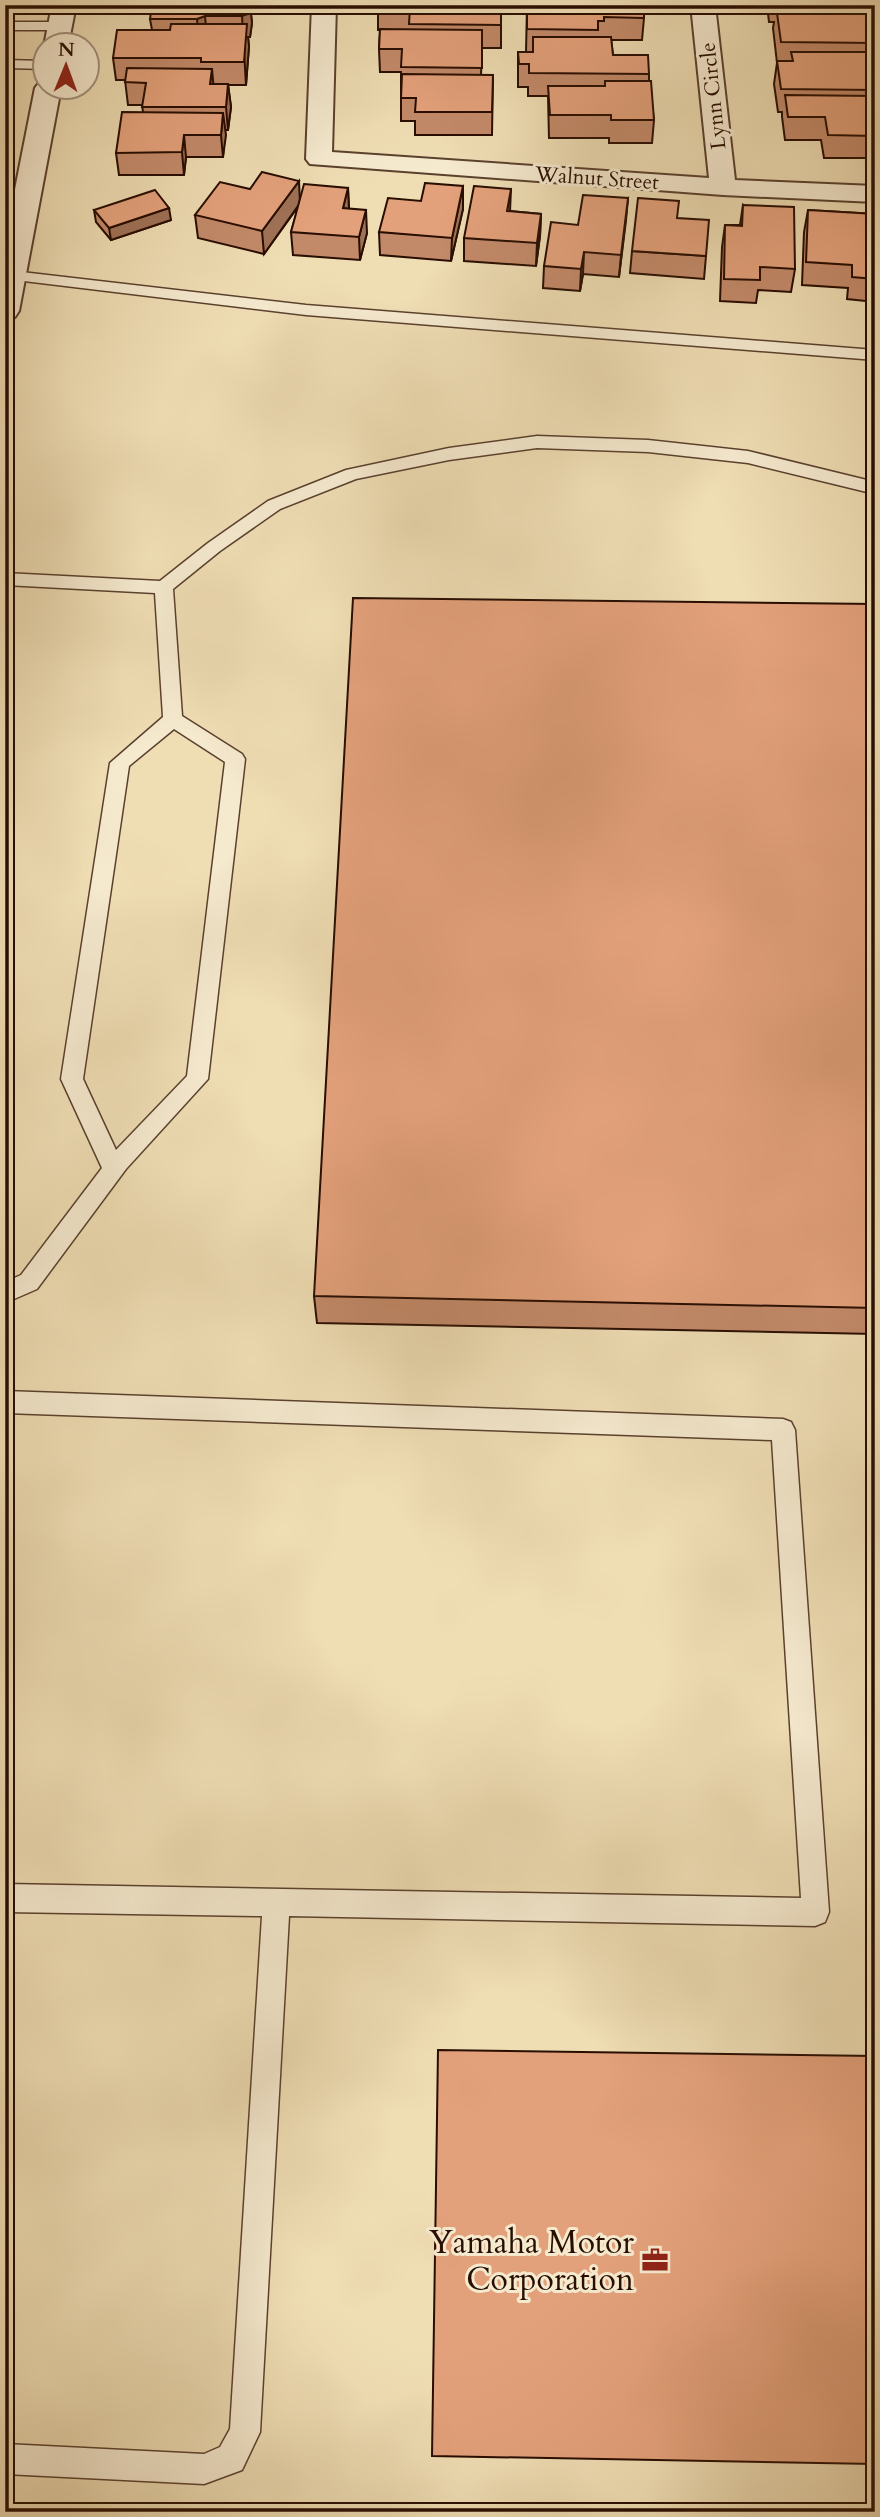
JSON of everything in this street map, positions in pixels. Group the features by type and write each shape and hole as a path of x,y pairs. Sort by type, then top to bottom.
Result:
{"street":[{"name":"Walnut Street","path":"324,5 319,159 723,187 875,194"},
{"name":"Lynn Circle","path":"703,5 723,187"},
{"path":"6,308 45,102"}],"lane":[{"path":"5,26 60,26"},
{"path":"5,64 32,65"},
{"path":"13,276 306,310 875,355"},
{"path":"5,579 164,587 274,505 352,474 449,454 537,442 648,446 748,457 875,488"},
{"path":"164,587 173,719"},
{"path":"173,719 235,759 197,1080 113,1168 72,1079 120,763 173,719"},
{"path":"5,1293 29,1282 118,1163"},
{"path":"5,1402 783,1430 815,1912 5,1898"},
{"path":"5,2459 204,2469 232,2459 245,2432 276,1903"}],"building":[{"path":"152,5 249,5 248,14 242,16 150,19"},
{"path":"501,5 501,25 409,24 410,7 377,7"},
{"path":"527,5 644,5 644,18 604,17 604,21 598,21 598,30 527,29"},
{"path":"776,6 870,6 875,43 781,42"},
{"path":"171,24 247,24 244,62 201,62 201,58 113,58 117,30 170,30"},
{"path":"380,29 482,30 482,68 401,67 402,49 379,49"},
{"path":"533,37 611,37 613,55 648,55 649,74 529,73 529,64 519,64 518,52 533,52"},
{"path":"791,52 872,52 875,90 781,89 777,61 793,61"},
{"path":"127,68 212,69 210,84 228,84 226,107 142,107 146,83 125,82"},
{"path":"402,74 493,75 492,112 415,112 416,98 401,98"},
{"path":"605,81 651,81 654,120 611,120 611,115 550,115 548,86 605,86"},
{"path":"785,95 875,96 875,136 828,135 825,117 788,117"},
{"path":"122,112 223,113 221,135 184,135 182,152 116,153"},
{"path":"262,172 299,181 262,231 195,215 220,182 250,189"},
{"path":"425,183 463,186 452,238 379,232 388,198 421,201"},
{"path":"304,184 348,188 343,208 366,210 359,237 291,232"},
{"path":"474,186 511,189 507,211 541,214 537,243 464,238"},
{"path":"155,190 169,208 109,228 94,210"},
{"path":"583,195 628,198 621,255 584,252 581,269 544,266 551,222 578,225"},
{"path":"638,198 679,201 677,218 709,220 706,256 632,251"},
{"path":"743,205 794,207 795,269 760,267 760,280 724,279 725,225 742,226"},
{"path":"808,210 875,214 875,279 852,277 852,265 806,262"},
{"path":"353,598 875,604 875,1308 314,1296"},
{"name":"Yamaha Motor Corporation","path":"438,2050 875,2056 875,2464 432,2456"}],"place":[{"name":"Yamaha Motor Corporation","path":"655,2260"}]}
